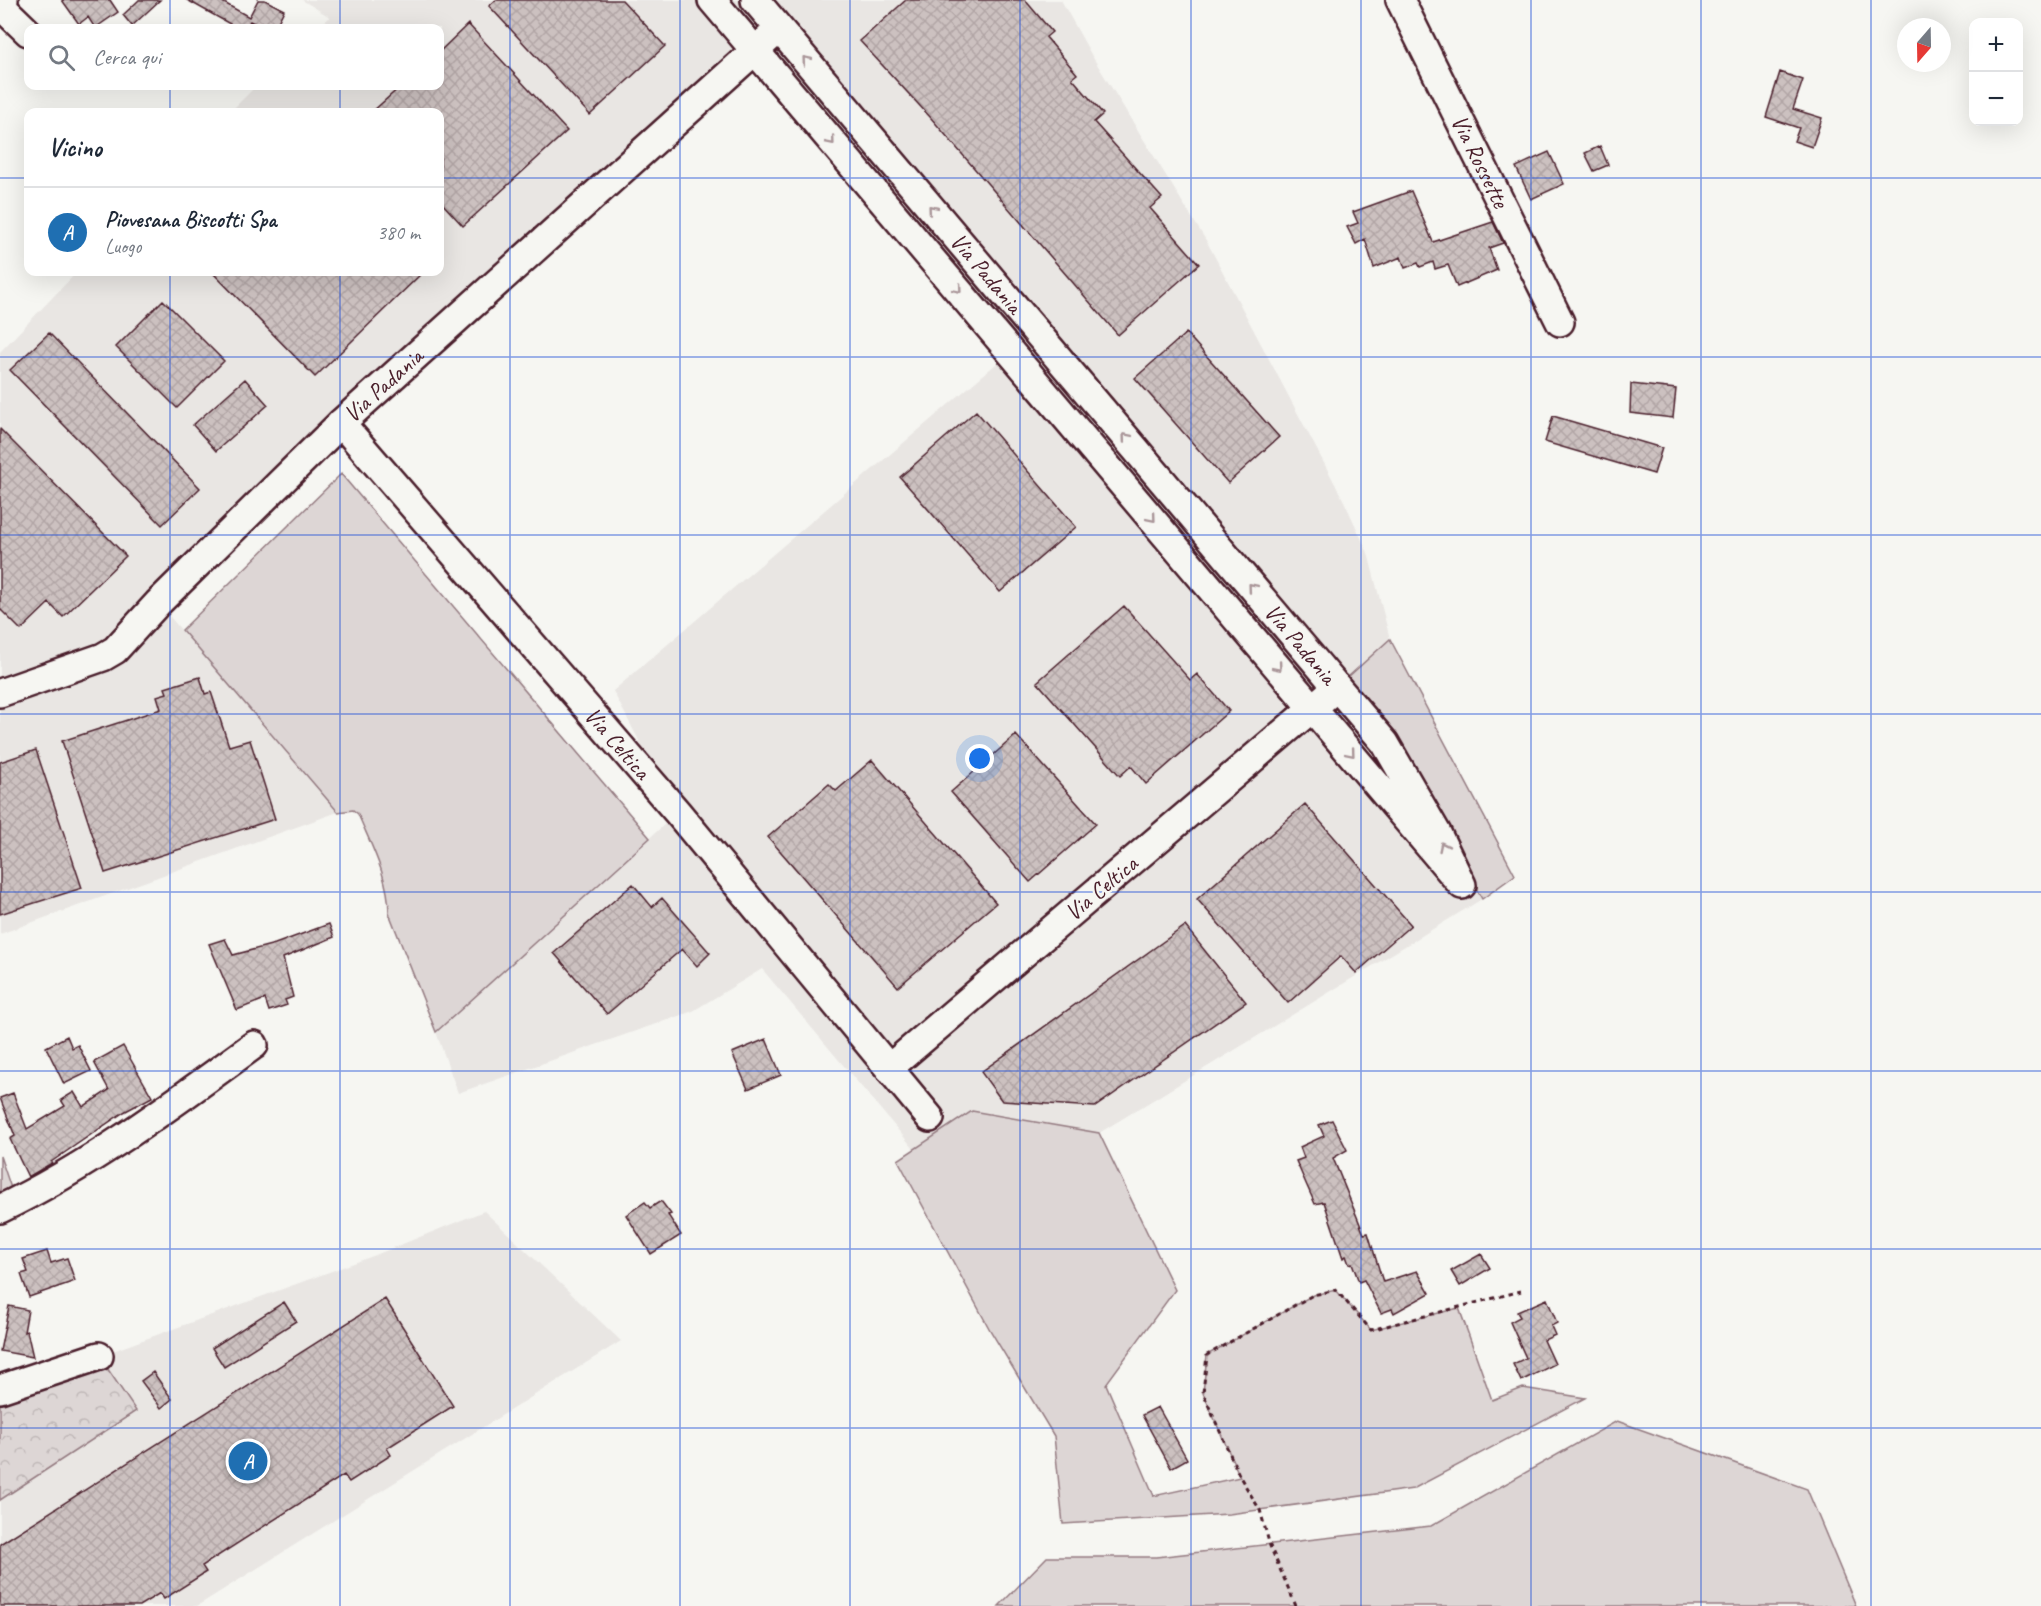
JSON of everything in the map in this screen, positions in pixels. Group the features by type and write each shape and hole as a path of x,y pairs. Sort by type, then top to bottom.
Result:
{"street":[{"name":"Via Padania","path":"712,0 1313,708 1337,687 755,0"},
{"name":"Via Rossette","path":"1400,0 1560,322"},
{"path":"0,2 24,28"},
{"name":"Via Padania","path":"0,693 103,657 115,650 158,603 341,423 779,29"},
{"path":"1062,412 1087,391"},
{"name":"Via Celtica","path":"341,423 678,813 930,1118"},
{"path":"1313,708 1465,891 1437,833 1385,743 1337,687"},
{"name":"Via Celtica","path":"889,1068 1313,708"},
{"path":"0,1209 68,1171 163,1110 254,1045"},
{"path":"0,1389 99,1356"}],"path":[{"path":"1296,1606 1270,1546 1260,1510 1240,1477 1203,1393 1207,1355 1313,1295 1336,1290 1371,1330 1521,1292"}],"shaded area":[{"path":"302,0 1061,0 1092,56 1207,242 1344,501 1368,553 1390,639 1337,688 1398,750 1482,899 1099,1133 972,1111 914,1149 762,969 693,1011 458,1093 436,1032 677,813 613,691 1010,352 754,51 158,603 338,812 0,934 0,352 73,276 444,276 444,108 234,108 252,90 444,90 444,24 322,24 330,17"},
{"path":"484,1211 621,1341 197,1606 0,1606 0,1500 136,1411 99,1356 373,1256"}],"green space":[{"path":"341,474 650,838 436,1032 389,913 383,874 358,814 353,810 338,812 182,630"},
{"path":"1390,639 1515,875 1482,899 1398,750 1337,687"},
{"path":"972,1111 1099,1133 1175,1290 1106,1384 1154,1496 1240,1477 1203,1393 1207,1355 1313,1295 1336,1290 1371,1330 1459,1308 1492,1400 1523,1388 1585,1398 1413,1489 1229,1514 1063,1524 1054,1436 990,1330 898,1160"},
{"path":"0,1156 12,1191 0,1196"},
{"path":"99,1356 136,1411 0,1500 0,1389"},
{"path":"1617,1421 1807,1489 1856,1606 999,1606 1047,1557 1156,1557 1431,1526"}],"building":[{"path":"62,0 110,0 118,12 101,24 92,24 88,17 79,24"},
{"path":"139,0 160,0 134,24 130,24 123,15"},
{"path":"187,0 219,0 249,17 258,0 265,0 284,10 277,24 256,24 250,21 248,24 230,24"},
{"path":"496,0 622,0 665,46 590,115 489,6"},
{"path":"906,0 1025,0 1052,32 1046,37 1077,74 1072,78 1103,114 1094,122 1162,198 1150,208 1199,264 1118,335 931,118 860,41"},
{"path":"468,24 567,131 463,226 444,205 444,108 376,108 397,90 444,90 444,47"},
{"path":"1780,72 1803,80 1793,109 1822,118 1812,147 1794,141 1799,128 1766,117"},
{"path":"1600,146 1608,165 1594,171 1585,153"},
{"path":"1549,152 1564,184 1531,199 1516,167"},
{"path":"1411,191 1433,242 1493,222 1503,243 1489,248 1497,270 1457,287 1448,265 1435,269 1433,262 1420,267 1418,263 1405,268 1401,257 1374,268 1365,239 1356,244 1347,227 1358,223 1353,212"},
{"path":"216,276 419,276 315,377"},
{"path":"163,300 224,361 177,408 116,347"},
{"path":"49,333 200,488 162,525 10,370"},
{"path":"1186,333 1279,437 1228,483 1135,378"},
{"path":"245,379 268,405 216,451 193,425"},
{"path":"1631,384 1676,389 1673,418 1630,413"},
{"path":"976,411 1076,527 1000,592 900,477"},
{"path":"1553,416 1662,448 1654,474 1545,442"},
{"path":"0,429 126,556 63,617 49,603 21,630 0,609"},
{"path":"1124,606 1190,680 1197,674 1229,711 1146,784 1131,766 1120,776 1037,682"},
{"path":"200,677 205,694 211,692 229,746 250,740 275,819 105,873 62,741 161,709 157,696 167,693 165,688"},
{"path":"1016,735 1096,824 1030,882 951,792"},
{"path":"36,750 82,888 0,914 0,762"},
{"path":"872,760 996,903 898,987 768,837 829,784 836,791"},
{"path":"1305,804 1411,925 1356,973 1341,956 1288,1003 1197,899"},
{"path":"633,884 652,907 662,898 710,953 697,966 682,949 607,1014 554,953"},
{"path":"329,924 334,937 283,958 293,997 285,1000 287,1005 269,1011 265,999 237,1010 209,944 225,939 233,955 275,944"},
{"path":"1185,926 1246,1002 1095,1107 1002,1101 981,1072"},
{"path":"67,1036 72,1048 78,1045 91,1071 64,1084 46,1047"},
{"path":"766,1039 781,1075 748,1089 732,1053"},
{"path":"123,1046 152,1097 124,1112 52,1163 28,1177 10,1139 15,1136 0,1098 13,1093 27,1129 65,1106 61,1100 74,1092 83,1107 109,1090 94,1062"},
{"path":"1332,1120 1347,1150 1333,1158 1364,1234 1368,1233 1383,1282 1417,1271 1430,1293 1394,1313 1392,1309 1381,1313 1364,1280 1359,1282 1352,1263 1349,1264 1346,1256 1343,1258 1324,1202 1315,1204 1296,1161 1304,1158 1300,1147 1324,1136 1319,1125"},
{"path":"661,1201 671,1214 668,1215 681,1235 651,1254 626,1215 645,1202 650,1208"},
{"path":"47,1251 51,1263 67,1258 75,1281 29,1297 21,1274 28,1272 23,1259"},
{"path":"1481,1254 1490,1268 1460,1286 1451,1271"},
{"path":"385,1299 453,1406 387,1448 391,1455 349,1482 344,1475 202,1566 206,1572 164,1599 160,1593 139,1606 0,1606 0,1544"},
{"path":"1547,1299 1557,1323 1551,1326 1555,1335 1544,1340 1555,1364 1521,1381 1513,1364 1526,1358 1510,1322 1520,1317 1517,1312"},
{"path":"284,1302 296,1321 224,1367 212,1348"},
{"path":"9,1306 28,1310 24,1332 27,1331 33,1357 0,1351"},
{"path":"153,1372 172,1399 161,1408 141,1381"},
{"path":"1158,1407 1187,1459 1171,1468 1142,1415"}],"place":[{"name":"Piovesana Biscotti Spa","path":"248,1461"}]}
